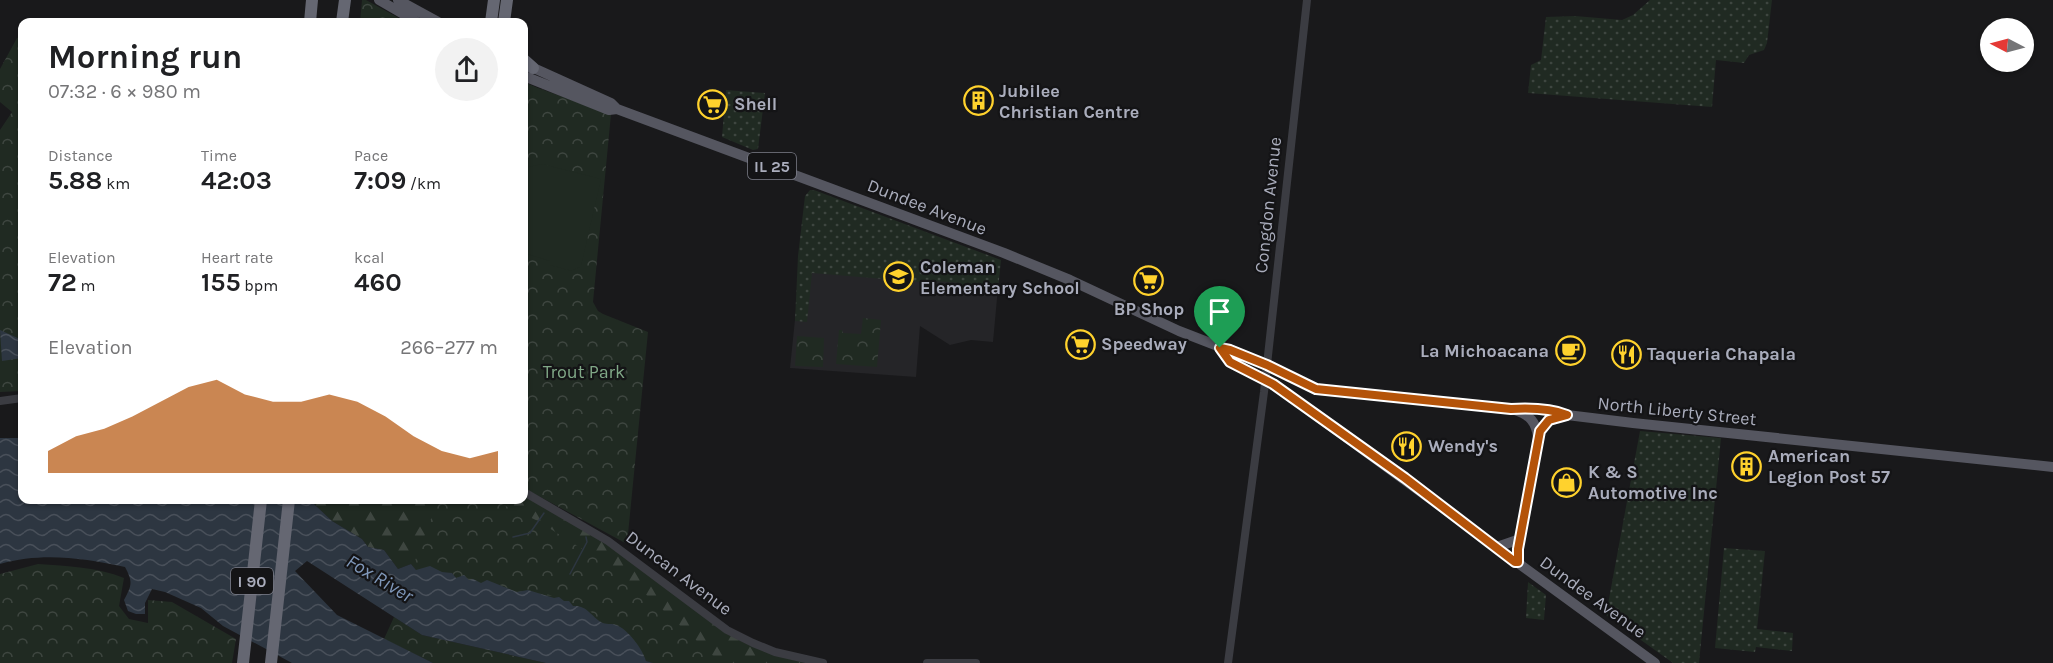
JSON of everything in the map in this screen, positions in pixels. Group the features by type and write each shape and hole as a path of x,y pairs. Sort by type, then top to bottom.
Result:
{"highway":[{"path":"310,18 312,0"},
{"path":"343,18 345,0"},
{"path":"492,18 494,0"},
{"path":"505,18 507,0"},
{"name":"I 90","path":"243,663 261,504"},
{"name":"I 90","path":"270,663 289,504"}],"main road":[{"path":"379,0 410,18"},
{"path":"398,0 431,18"},
{"name":"Dundee Avenue","path":"528,68 611,103 617,109 1004,253 1070,280 1222,352 1230,362 1265,380 1347,436 1655,663"},
{"name":"Dundee Avenue","path":"1222,352 1230,350 1267,365"},
{"name":"North Liberty Street","path":"1267,365 1316,389 1511,409 1536,409 1567,415 2053,467"},
{"path":"1265,380 1316,389"},
{"path":"1511,409 1531,418 1538,437"},
{"path":"1518,562 1520,539 1541,428 1548,421 1567,415"},
{"path":"1497,547 1520,539"}],"street":[{"name":"Congdon Avenue","path":"1228,663 1267,365 1306,0"},
{"path":"0,401 18,399"},
{"name":"Duncan Avenue","path":"528,494 609,541 712,620 734,634 775,652 823,663"},
{"path":"927,663 976,663"}],"shaded area":[{"name":"Coleman Elementary School","path":"808,193 1000,266 993,342 971,340 950,345 920,326 916,377 790,368"}],"green space":[{"path":"362,0 366,0 399,18 360,18"},
{"path":"1650,0 1772,0 1767,43 1764,50 1749,55 1744,63 1716,60 1712,107 1528,93 1531,65 1541,60 1546,17 1575,16 1622,20 1633,15"},
{"path":"17,38 18,391 0,392 0,130 12,112 0,102 0,69"},
{"name":"Trout Park","path":"528,84 611,114 593,302 598,311 603,314 648,332 627,544 528,490"},
{"path":"726,90 765,93 758,149 753,150 722,137"},
{"path":"542,164 601,179 581,266 572,271 550,265 550,261 528,254 528,167"},
{"path":"810,190 1001,260 998,289 961,286 961,283 812,273 807,322 795,321 798,256 805,196"},
{"path":"863,318 881,320 877,367 836,364 839,330 843,333 861,334"},
{"path":"797,336 824,338 823,367 795,366"},
{"path":"1640,431 1721,438 1699,663 1673,663 1606,615"},
{"path":"528,498 591,534 646,571 710,622 805,663 653,663 452,573 416,570 411,564 398,569 384,550 368,547 362,539 332,521 314,504 528,504"},
{"path":"437,504 502,504 538,521 617,571 721,663 653,663 646,661 643,649 618,625 602,623 580,605 573,606 550,595 528,590 517,592 487,580 481,583 473,579 456,578 452,573 442,572 430,566 416,570 413,566"},
{"path":"1724,548 1765,551 1757,629 1793,633 1792,651 1756,647 1755,652 1715,648"},
{"path":"38,564 93,569 124,578 119,606 129,619 148,623 148,600 172,602 236,639 232,663 0,663 0,574"},
{"path":"1528,582 1546,595 1544,620 1526,618"},
{"path":"394,617 422,635 546,663 433,663 384,639"}],"water":[{"path":"0,330 18,338 18,359 2,361"},
{"name":"Fox River","path":"0,438 18,438 18,504 314,504 332,521 362,539 368,547 384,550 398,569 411,564 416,570 430,566 442,572 452,573 456,578 464,575 469,580 473,579 481,583 487,580 517,592 528,590 554,598 559,597 564,601 569,601 573,606 585,609 601,622 621,627 634,640 646,661 653,663 546,663 422,635 307,561 295,571 337,615 433,663 292,663 223,626 201,608 165,592 152,589 145,603 145,614 128,611 124,600 131,584 125,567 94,561 47,557 0,564"}],"waterway":[{"path":"513,537 530,533 544,513"},
{"path":"570,574 587,542 586,537"}],"place":[{"name":"Jubilee Christian Centre","path":"978,101"},
{"name":"Shell","path":"713,104"},
{"name":"Coleman Elementary School","path":"899,277"},
{"name":"BP Shop","path":"1149,280"},
{"name":"Speedway","path":"1080,344"},
{"name":"La Michoacana","path":"1570,351"},
{"name":"Taqueria Chapala","path":"1626,354"},
{"name":"Wendy's","path":"1407,446"},
{"name":"American Legion Post 57","path":"1747,466"},
{"name":"K & S Automotive Inc","path":"1567,482"}],"route":[{"path":"1220,348 1267,365 1316,389 1511,409 1529,408 1567,415 1545,423 1538,437 1518,549 1518,562 1273,384 1230,362 1220,348"}]}
